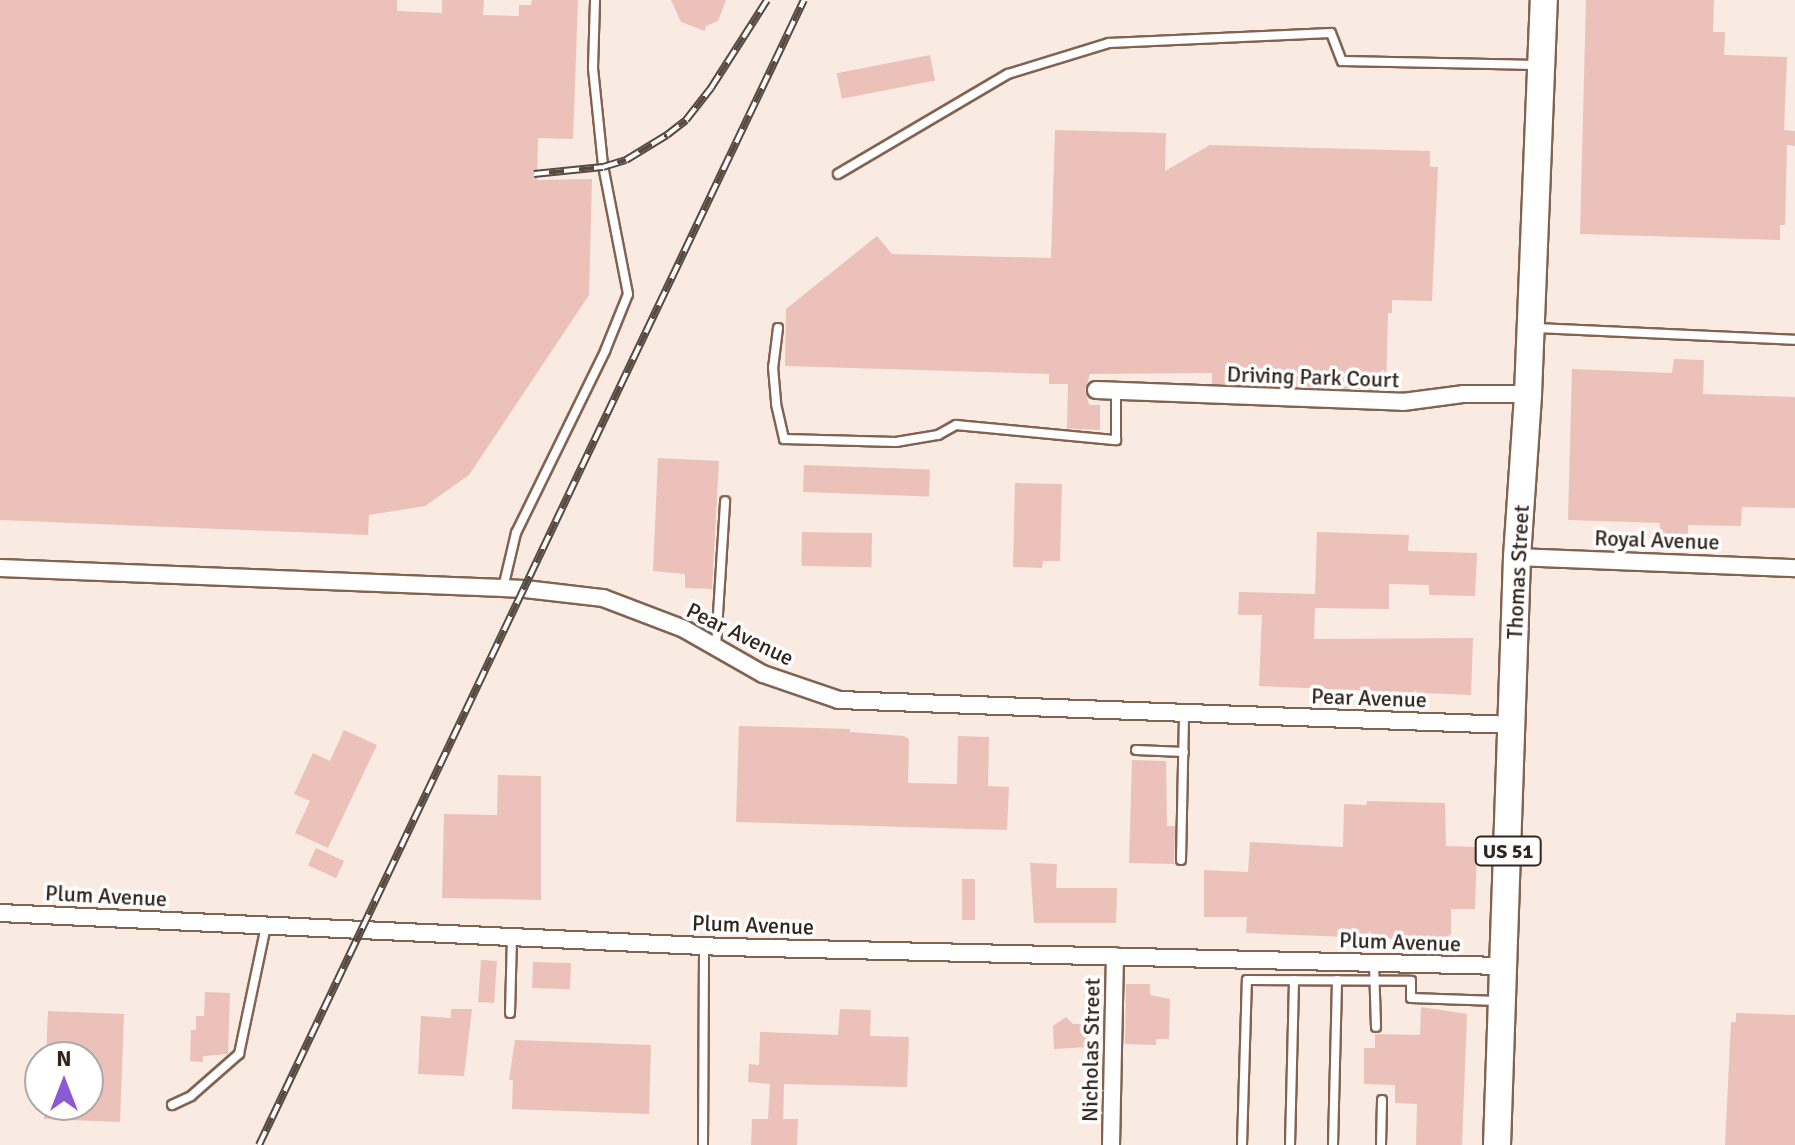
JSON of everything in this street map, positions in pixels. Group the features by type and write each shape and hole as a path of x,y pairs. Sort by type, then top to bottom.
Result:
{"main road":[{"name":"Thomas Street","path":"1497,1145 1517,557 1528,394 1544,0"}],"street":[{"name":"Driving Park Court","path":"1096,390 1403,402 1464,394 1528,394"},
{"name":"Royal Avenue","path":"1517,557 1795,568"},
{"name":"Pear Avenue","path":"0,568 503,588 603,598 684,629 763,674 839,700 1512,725"},
{"name":"Plum Avenue","path":"0,913 704,946 1505,966"},
{"name":"Nicholas Street","path":"1111,1145 1115,956"}],"lane":[{"path":"503,588 516,533 605,351 628,294 603,165 593,68 595,0"},
{"path":"838,174 1008,74 1109,43 1331,33 1342,61 1541,65"},
{"path":"1531,327 1795,340"},
{"path":"778,328 775,391 784,439 896,442 938,435 956,425 1116,440 1116,391"},
{"path":"716,647 725,501"},
{"path":"1181,860 1184,714"},
{"path":"1136,750 1184,752"},
{"path":"172,1105 191,1096 239,1054 266,926"},
{"path":"510,1013 512,938"},
{"path":"703,1145 704,946"},
{"path":"1374,963 1376,1027"},
{"path":"1242,1145 1247,980 1411,981 1411,998 1503,1002"},
{"path":"1290,1145 1294,980"},
{"path":"1333,1145 1337,980"},
{"path":"1381,1145 1382,1100"}],"building":[{"path":"0,0 397,0 397,11 442,13 442,0 484,0 483,15 519,16 519,5 531,5 532,0 578,0 573,139 538,138 537,180 592,179 589,295 469,475 425,506 369,515 368,535 0,520"},
{"path":"671,0 726,0 718,21 706,26 705,31 681,22"},
{"path":"1586,0 1714,0 1713,32 1725,32 1724,55 1787,57 1784,130 1795,131 1795,146 1787,145 1785,225 1780,225 1780,240 1580,234"},
{"path":"930,55 935,81 842,99 837,73"},
{"path":"1055,130 1166,133 1165,171 1210,145 1430,151 1430,167 1438,167 1432,301 1392,300 1392,313 1388,313 1386,390 1212,384 1212,373 1090,374 1085,390 1089,405 1100,405 1100,430 1067,428 1068,384 1049,384 1049,374 785,366 786,309 877,236 892,254 1051,258"},
{"path":"1674,359 1704,360 1703,394 1795,397 1795,508 1742,507 1741,526 1688,525 1688,544 1659,543 1660,523 1568,520 1572,369 1672,373"},
{"path":"658,458 719,461 712,589 685,588 685,574 653,571"},
{"path":"804,465 930,469 929,496 803,492"},
{"path":"1015,483 1062,484 1060,561 1043,561 1042,568 1013,567"},
{"path":"802,532 872,533 871,567 801,566"},
{"path":"1317,532 1409,535 1408,551 1477,553 1475,596 1429,595 1429,585 1389,584 1389,609 1315,608 1314,639 1473,638 1471,695 1259,686 1262,615 1238,615 1239,592 1315,594"},
{"path":"739,726 850,729 850,732 904,736 909,739 908,783 957,784 958,736 989,737 988,786 1009,787 1007,830 736,822"},
{"path":"344,730 377,745 328,848 295,833 310,801 294,794 313,753 330,761"},
{"path":"1132,760 1166,761 1167,826 1175,826 1174,864 1129,863"},
{"path":"498,775 541,776 541,900 442,898 444,814 497,815"},
{"path":"1367,801 1445,803 1446,846 1477,847 1475,909 1451,909 1451,941 1246,933 1247,917 1204,917 1204,870 1248,872 1250,842 1343,847 1344,804 1366,805"},
{"path":"316,848 344,861 336,878 308,865"},
{"path":"1030,863 1057,864 1056,888 1117,888 1116,923 1034,923"},
{"path":"962,879 975,879 975,920 962,920"},
{"path":"481,960 497,961 494,1003 478,1002"},
{"path":"533,962 571,963 570,989 532,988"},
{"path":"1126,984 1150,984 1150,995 1170,999 1169,1039 1156,1039 1156,1045 1125,1044"},
{"path":"205,992 230,993 228,1054 203,1056 203,1062 190,1061 191,1030 196,1030 196,1016 204,1016"},
{"path":"1421,1007 1467,1014 1462,1145 1416,1145 1417,1104 1395,1103 1395,1085 1364,1084 1364,1048 1375,1048 1375,1034 1420,1035"},
{"path":"451,1009 472,1009 464,1076 418,1074 421,1016 451,1018"},
{"path":"840,1009 871,1010 870,1036 909,1037 907,1087 784,1084 783,1119 798,1119 797,1145 751,1145 752,1119 768,1119 770,1084 748,1082 749,1064 759,1065 760,1032 838,1035"},
{"path":"48,1011 124,1014 120,1122 95,1121 104,1121 104,1041 47,1041"},
{"path":"1736,1013 1795,1015 1795,1145 1725,1145 1731,1022 1736,1022"},
{"path":"1066,1017 1073,1024 1087,1024 1088,1047 1054,1049 1053,1026"},
{"path":"515,1040 651,1045 649,1114 512,1109 513,1080 509,1080"}],"railway":[{"path":"534,174 603,167 626,160 667,135 686,120 711,88 767,0"},
{"path":"259,1145 804,0"}]}
